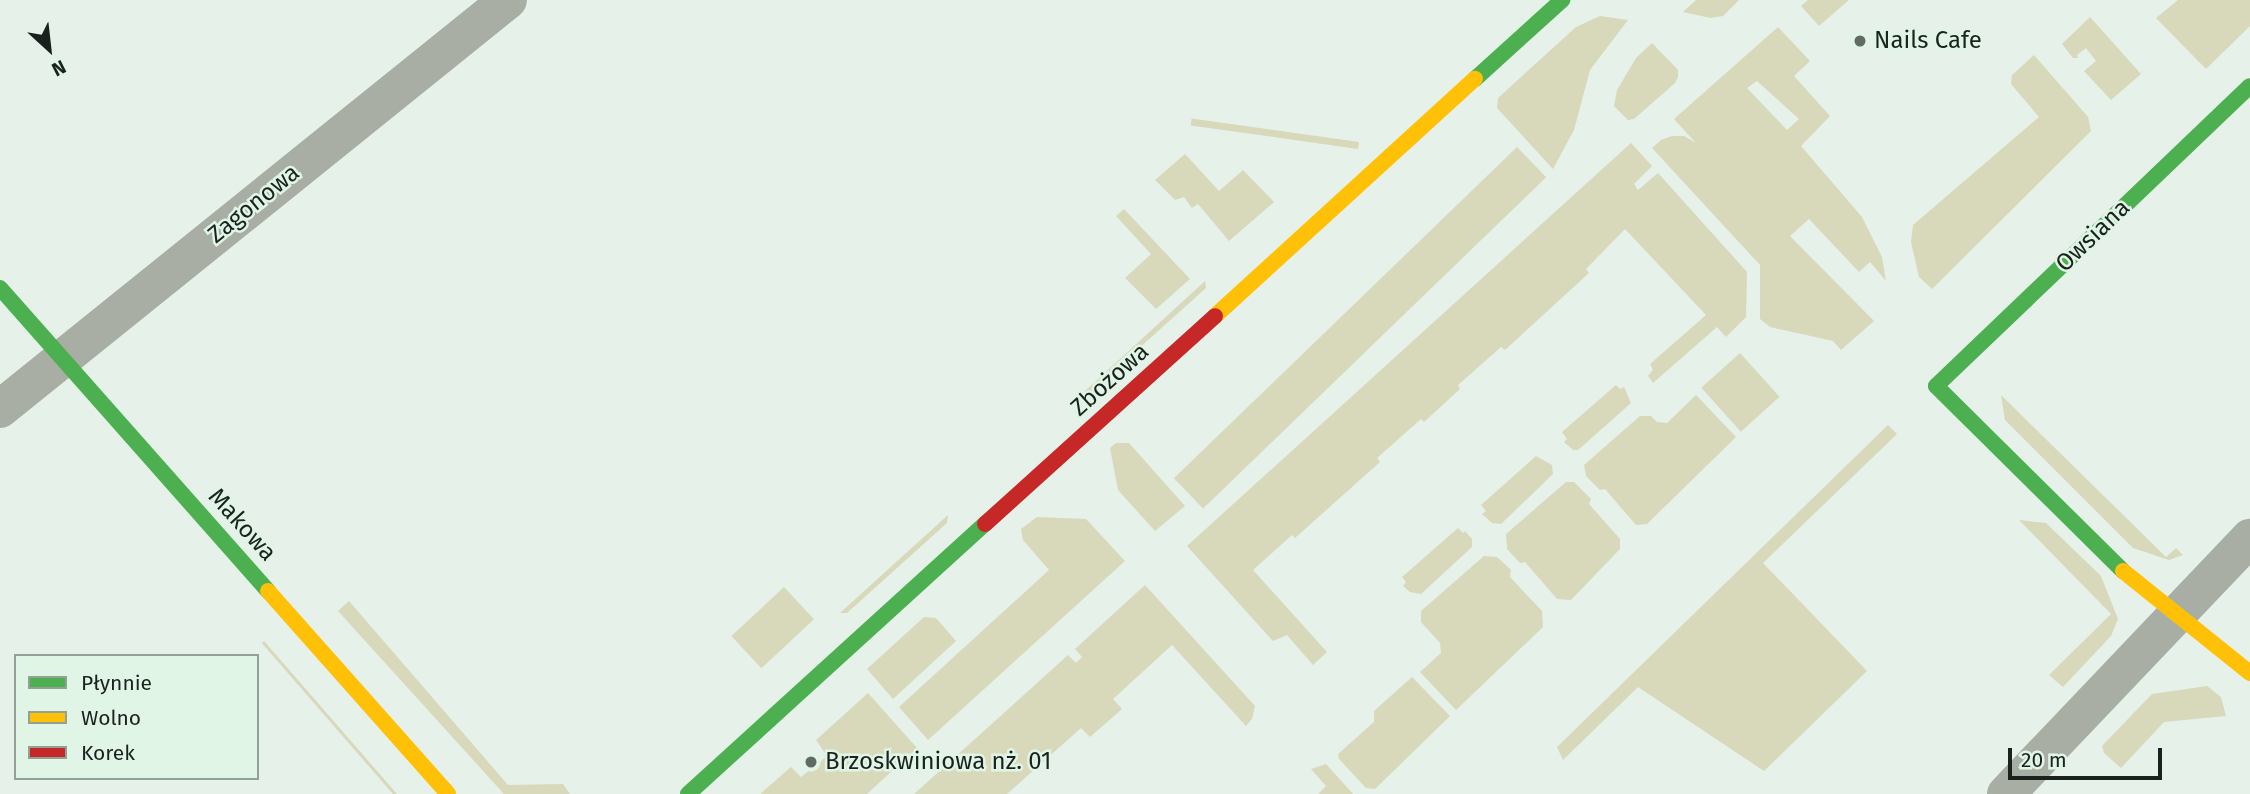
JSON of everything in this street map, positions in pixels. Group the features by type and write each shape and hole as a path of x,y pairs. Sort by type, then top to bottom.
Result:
{"street":[{"name":"Zagonowa","path":"0,410 61,358 508,0"},
{"name":"Zbożowa","path":"688,794 1562,0"},
{"name":"Owsiana","path":"2176,617 2136,584 1936,386 2250,86"},
{"name":"Makowa","path":"0,288 449,794"},
{"path":"2006,794 2250,538"},
{"path":"2176,617 2250,673"}],"green space":[{"path":"1696,0 1739,0 1723,16 1711,18 1683,12"},
{"path":"1808,0 1849,0 1819,26 1801,6"},
{"path":"2178,0 2250,0 2250,26 2206,69 2156,18"},
{"path":"1600,16 1628,20 1590,70 1574,130 1553,169 1497,108 1498,98 1576,27"},
{"path":"2090,17 2141,74 2111,100 2084,71 2096,61 2086,48 2077,55 2078,58 2073,58 2062,44"},
{"path":"1778,27 1810,61 1794,76 1830,116 1801,146 1862,217 1882,257 1886,281 1870,262 1859,272 1809,219 1790,236 1874,321 1841,350 1833,341 1770,327 1760,319 1760,265 1652,148 1661,140 1672,136 1684,136 1696,143 1674,119","holes":["1757,81 1799,119 1787,130 1747,88"]},
{"path":"1652,43 1678,70 1678,77 1675,83 1634,119 1628,120 1614,106 1617,90 1636,58"},
{"path":"2034,55 2088,117 2091,131 1932,289 1919,277 1911,242 1913,225 2039,117 2011,84 2012,75"},
{"path":"1192,118 1359,142 1358,149 1191,125"},
{"path":"1631,143 1652,166 1634,184 1638,190 1658,173 1747,272 1746,317 1726,337 1717,327 1653,383 1648,376 1653,370 1650,364 1706,315 1625,229 1586,269 1589,273 1505,350 1501,347 1458,385 1460,389 1424,422 1421,419 1377,458 1380,462 1295,538 1292,535 1253,570 1327,652 1313,665 1287,635 1273,641 1187,546"},
{"path":"1517,147 1546,177 1203,509 1174,478"},
{"path":"1185,154 1219,191 1243,170 1274,202 1229,241 1198,204 1192,208 1184,197 1175,200 1155,180"},
{"path":"1124,209 1190,279 1156,309 1125,278 1151,254 1116,216"},
{"path":"1205,281 1206,288 1078,403 1072,403"},
{"path":"1740,353 1779,397 1741,432 1701,388"},
{"path":"1616,385 1620,389 1624,387 1631,403 1578,450 1573,450 1564,442 1567,439 1562,432"},
{"path":"1696,395 1736,437 1647,524 1636,525 1605,489 1600,490 1586,476 1584,465 1640,416 1651,416 1657,422 1667,423"},
{"path":"2001,395 2166,557 2176,548 2183,555 2169,560 2133,548 2005,420"},
{"path":"1888,425 1897,434 1763,563 1867,671 1764,771 1638,687 1563,760 1557,747"},
{"path":"1116,443 1129,443 1185,506 1155,531 1118,490 1110,448"},
{"path":"1536,456 1552,465 1553,474 1501,524 1492,523 1482,514 1486,511 1481,505"},
{"path":"1566,482 1574,482 1591,499 1589,504 1620,539 1620,549 1571,600 1557,599 1525,562 1520,563 1507,549 1506,534"},
{"path":"948,515 947,523 847,613 840,613"},
{"path":"1037,517 1086,519 1125,561 928,740 899,707 1049,570 1023,540 1021,529"},
{"path":"2019,520 2046,523 2101,576 2118,619 2111,636 2063,687 2049,675 2111,614"},
{"path":"1458,528 1472,539 1472,547 1421,594 1410,592 1403,586 1406,582 1402,577"},
{"path":"1484,556 1497,557 1511,570 1510,577 1542,611 1543,627 1456,710 1420,672 1441,653 1440,643 1421,622 1421,611"},
{"path":"1145,585 1255,706 1252,719 1246,726 1172,645 1113,699 1122,709 1090,737 1081,728 1007,794 914,794 1068,655 1076,663 1082,657 1075,649"},
{"path":"784,587 814,619 761,668 731,636"},
{"path":"349,601 508,785 563,784 570,794 504,794 338,611"},
{"path":"924,617 936,618 956,641 893,699 867,669"},
{"path":"264,641 397,794 393,794 262,643"},
{"path":"1412,677 1450,716 1375,789 1366,788 1339,759 1338,754 1374,722 1374,711"},
{"path":"2207,686 2221,697 2226,716 2164,722 2121,768 2104,753 2102,746 2152,694"},
{"path":"868,693 917,748 867,794 760,794 791,767 801,777 827,756 816,740"},
{"path":"1326,764 1353,794 1318,794 1326,786 1311,769"}],"traffic: fast":[{"path":"1475,79 1562,0"},
{"path":"2123,571 1936,386 2250,86"},
{"path":"0,288 268,591"},
{"path":"688,794 985,524"}],"traffic: slow":[{"path":"1215,316 1475,79"},
{"path":"2123,571 2250,673"},
{"path":"268,591 448,794"}],"traffic: jam":[{"path":"985,524 1215,316"}],"place":[{"name":"Nails Cafe","path":"1860,41"},
{"name":"Brzoskwiniowa nż. 01","path":"811,762"}]}
